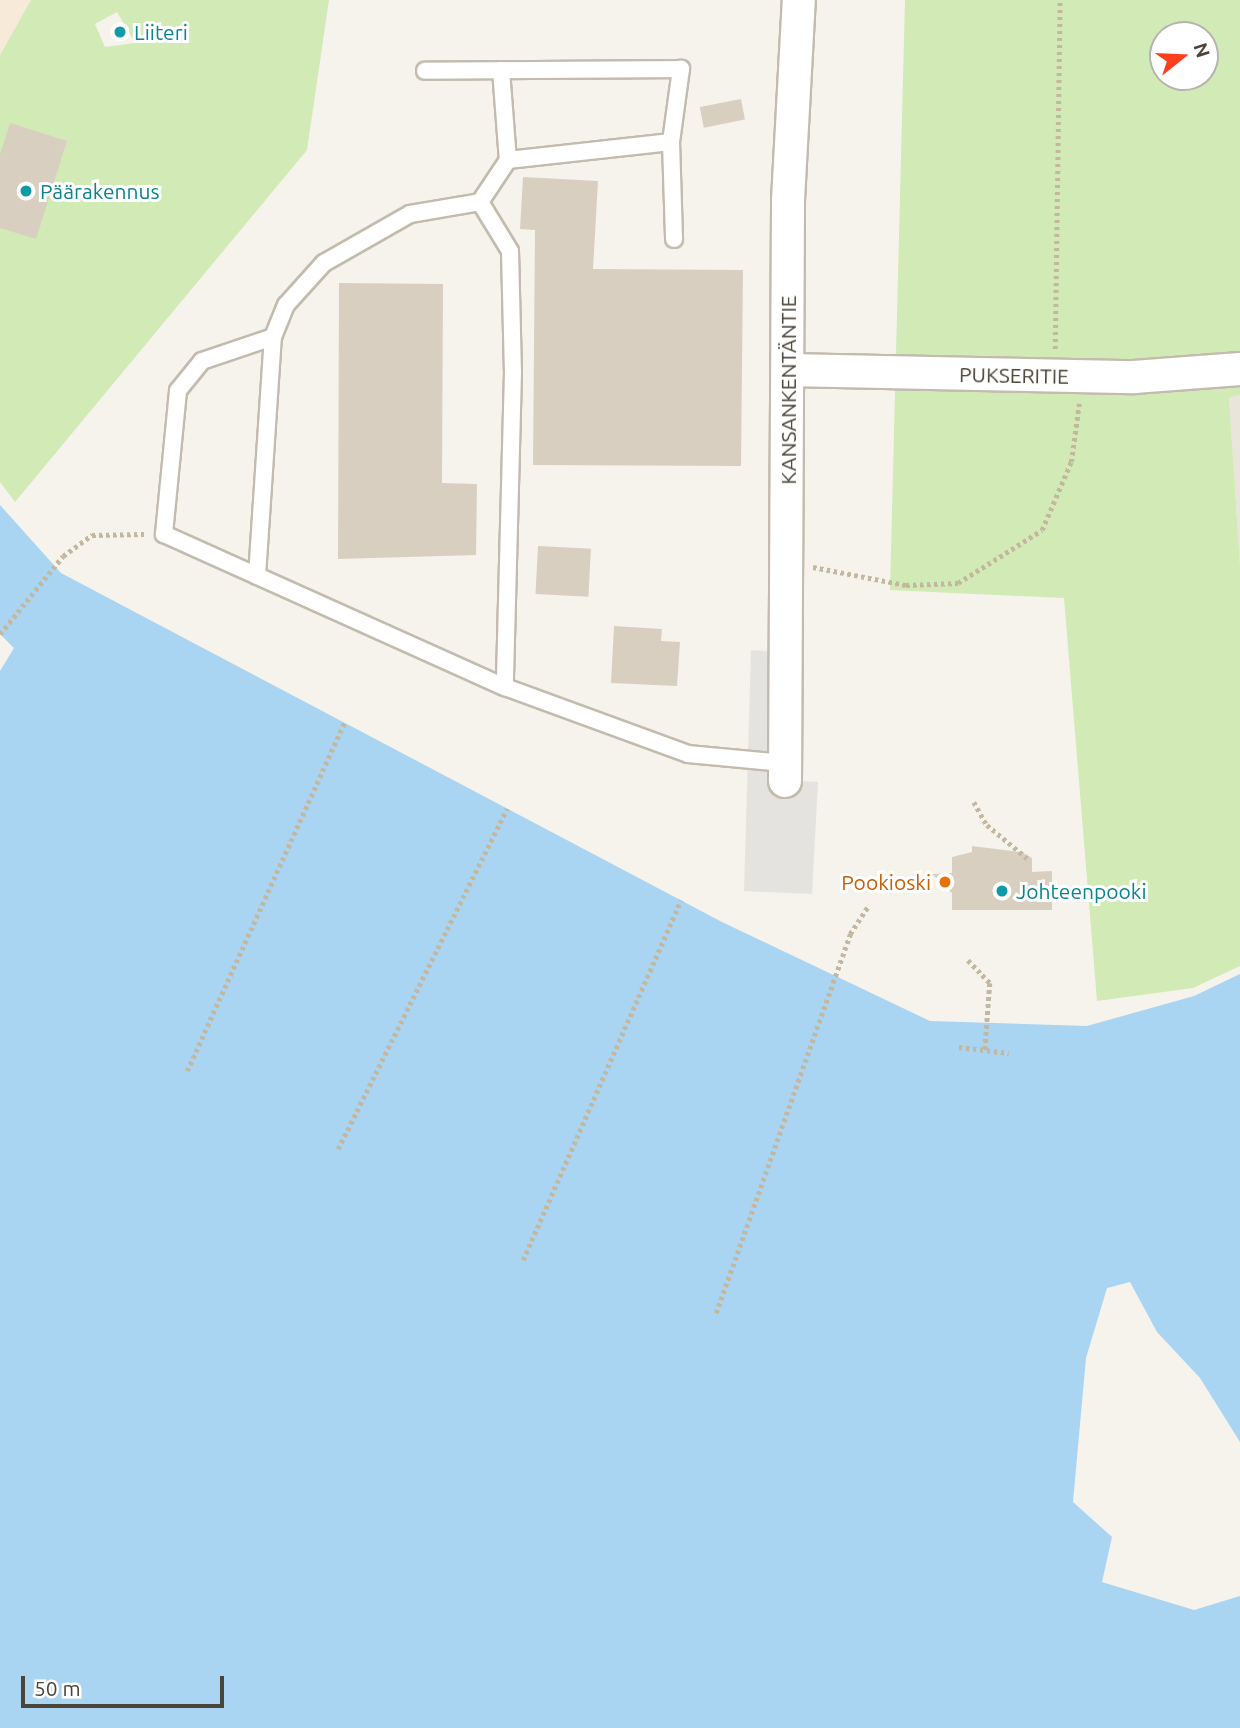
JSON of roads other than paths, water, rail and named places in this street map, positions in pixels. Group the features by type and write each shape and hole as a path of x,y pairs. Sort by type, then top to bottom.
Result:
{"street":[{"name":"KANSANKENTÄNTIE","path":"784,772 788,370 799,0"},
{"name":"PUKSERITIE","path":"788,370 1107,376 1240,369"}],"lane":[{"path":"425,71 681,69 671,142 674,240"},
{"path":"257,576 273,337 286,305 354,241 410,214 480,202 508,160 501,70"},
{"path":"508,160 671,142"},
{"path":"480,202 510,251 513,372 505,687"},
{"path":"273,337 202,361 178,391 164,534 505,687 688,754 784,772"}],"water":[{"path":"0,505 61,573 722,922 930,1021 1087,1026 1194,996 1240,974 1240,1442 1200,1378 1157,1332 1130,1282 1107,1288 1086,1358 1073,1502 1112,1537 1102,1582 1194,1610 1240,1596 1240,1728 0,1728 0,671 14,648 0,634"}],"place":[{"name":"Liiteri","path":"120,32"},
{"name":"Päärakennus","path":"26,191"},
{"name":"Pookioski","path":"945,882"},
{"name":"Johteenpooki","path":"1002,891"}]}
